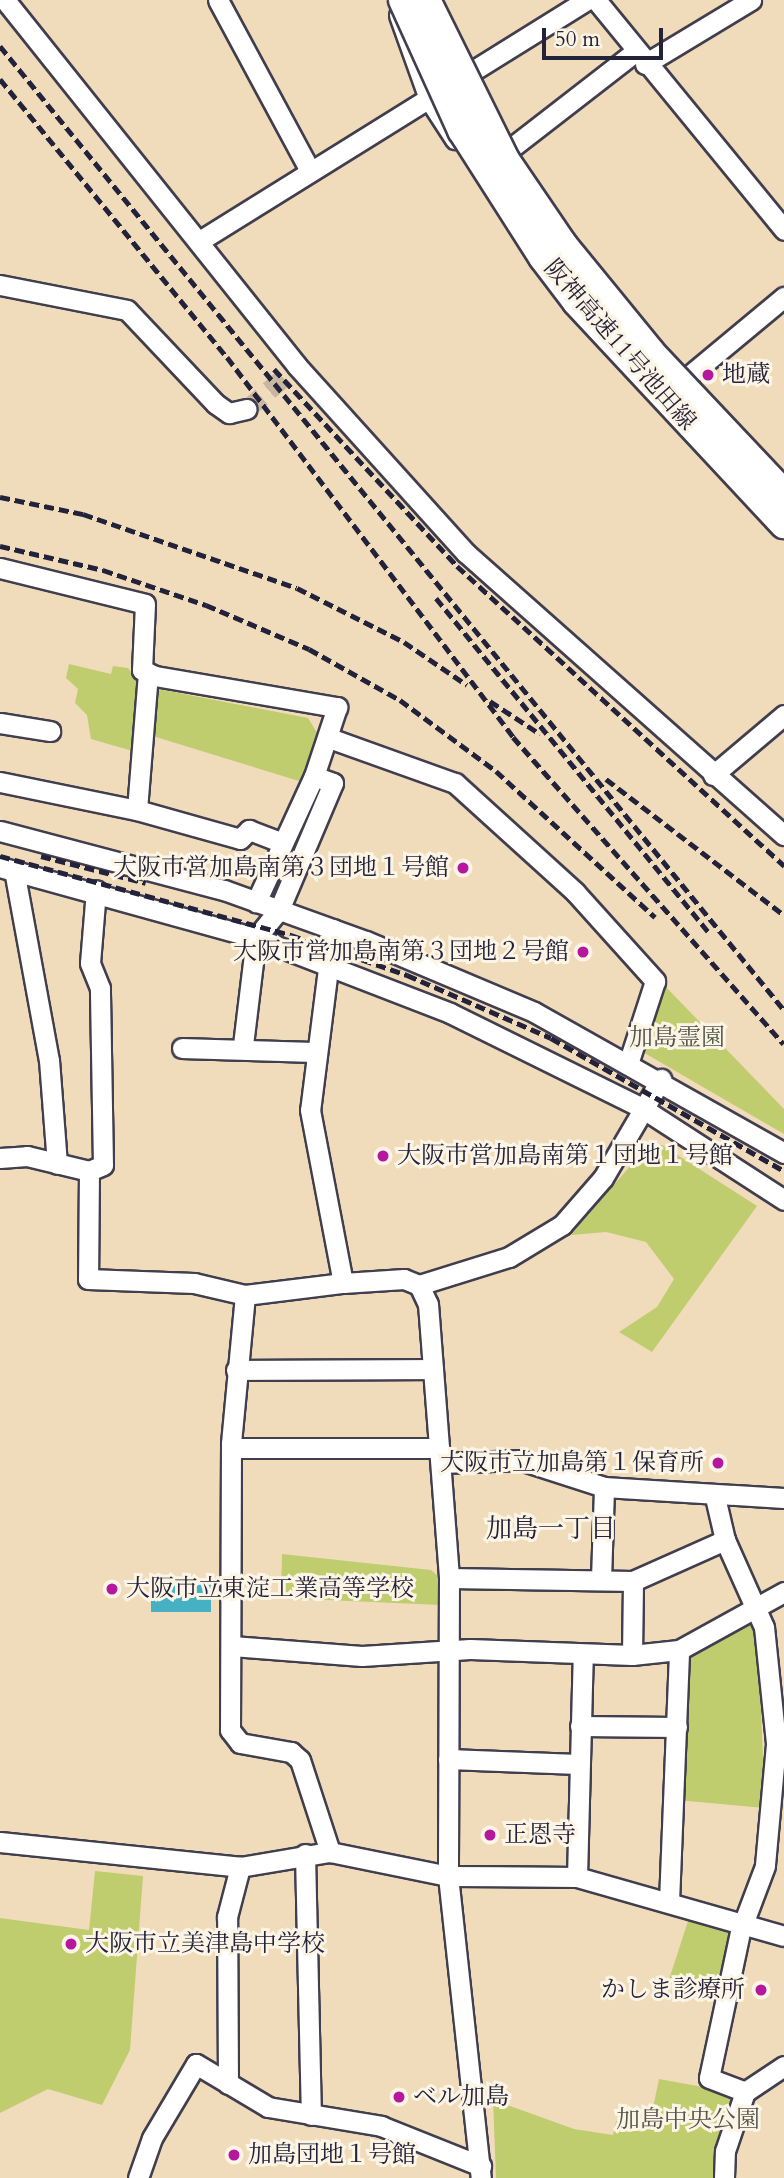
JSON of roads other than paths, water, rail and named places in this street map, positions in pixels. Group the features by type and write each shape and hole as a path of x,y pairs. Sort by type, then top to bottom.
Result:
{"highway":[{"name":"阪神高速11号池田線","path":"403,0 462,130 543,257 577,302 784,524"},
{"name":"阪神高速11号池田線","path":"426,0 500,150 563,245 651,353 784,494"}],"street":[{"path":"5,0 201,240 297,366 466,553 713,775 784,835"},
{"path":"218,0 310,171"},
{"path":"394,0 429,99 478,173 784,541"},
{"path":"201,240 587,0"},
{"path":"596,0 640,58 784,230"},
{"path":"478,173 640,58 751,0"},
{"path":"0,285 127,310 216,404 229,412 247,409"},
{"path":"664,397 784,297"},
{"path":"0,568 145,604 142,670 148,673 337,707 314,776 256,902"},
{"path":"137,810 148,673"},
{"path":"713,775 784,715"},
{"path":"0,723 50,731"},
{"path":"329,737 455,783 575,892 655,981 629,1061"},
{"path":"243,1045 256,938 279,910 333,783 314,776"},
{"path":"0,782 137,810 240,839 249,830 306,845"},
{"path":"0,831 256,902 333,929 534,1012 661,1079 784,1153"},
{"path":"57,1164 50,1059 7,869 96,890 256,938 324,962 450,1013 642,1108 784,1200"},
{"path":"0,1158 27,1156 89,1171 103,1165 100,988 90,963 96,890"},
{"path":"333,929 324,962 313,1052 310,1110 343,1283"},
{"path":"182,1048 243,1045 313,1052"},
{"path":"89,1171 88,1279 194,1283 245,1295 343,1283 404,1279 419,1285 509,1257 562,1225 603,1178 661,1079"},
{"path":"419,1285 428,1304 449,1578 451,1654 448,1876 481,2172"},
{"path":"245,1295 236,1370 231,1448 230,1730 240,1743 291,1752 300,1760 330,1852"},
{"path":"236,1370 433,1369"},
{"path":"231,1448 520,1460 604,1487 715,1497 784,1498"},
{"path":"601,1579 604,1487"},
{"path":"715,1497 724,1540 756,1607 769,1652 779,1808 747,1924 740,1933 709,2078 745,2092"},
{"path":"449,1578 634,1581 724,1540"},
{"path":"632,1655 634,1581"},
{"path":"232,1646 362,1656 451,1654 470,1649 632,1655 679,1650 784,1592"},
{"path":"669,1902 679,1650"},
{"path":"577,1877 583,1655"},
{"path":"580,1726 677,1727"},
{"path":"448,1759 578,1764"},
{"path":"0,1842 240,1867 305,1854 330,1852 448,1876 577,1877 784,1936"},
{"path":"305,1854 311,2115"},
{"path":"228,2084 228,1917 240,1867"},
{"path":"138,2178 152,2138 196,2064 268,2107 381,2126 481,2172"},
{"path":"724,2178 725,2151 745,2092 784,2066"}],"water":[{"path":"151,1581 211,1581 211,1612 151,1612"}],"tunnel":[{"path":"247,409 297,366"}],"railway":[{"path":"0,46 784,1010"},
{"path":"0,79 227,357 513,737 784,1044"},
{"path":"274,369 457,566 784,866"},
{"path":"0,497 83,514 297,588 404,642 467,685"},
{"path":"0,546 103,570 206,605 309,649 400,700 496,771 655,917"},
{"path":"436,598 708,932"},
{"path":"490,701 540,734"},
{"path":"606,779 784,915"},
{"path":"0,856 291,935 407,975 551,1038 784,1171"},
{"path":"41,856 146,883"}],"place":[{"name":"地蔵","path":"708,375"},
{"name":"大阪市営加島南第３団地１号館","path":"463,868"},
{"name":"大阪市営加島南第３団地２号館","path":"583,952"},
{"name":"大阪市営加島南第１団地１号館","path":"383,1156"},
{"name":"大阪市立加島第１保育所","path":"718,1463"},
{"name":"大阪市立東淀工業高等学校","path":"112,1589"},
{"name":"正恩寺","path":"490,1835"},
{"name":"大阪市立美津島中学校","path":"71,1944"},
{"name":"かしま診療所","path":"761,1990"},
{"name":"ベル加島","path":"399,2097"},
{"name":"加島団地１号館","path":"234,2155"}],"district":[{"name":"加島一丁目","path":"551,1529"}],"park label":[{"name":"加島霊園","path":"677,1038"},
{"name":"加島中央公園","path":"688,2120"}]}
